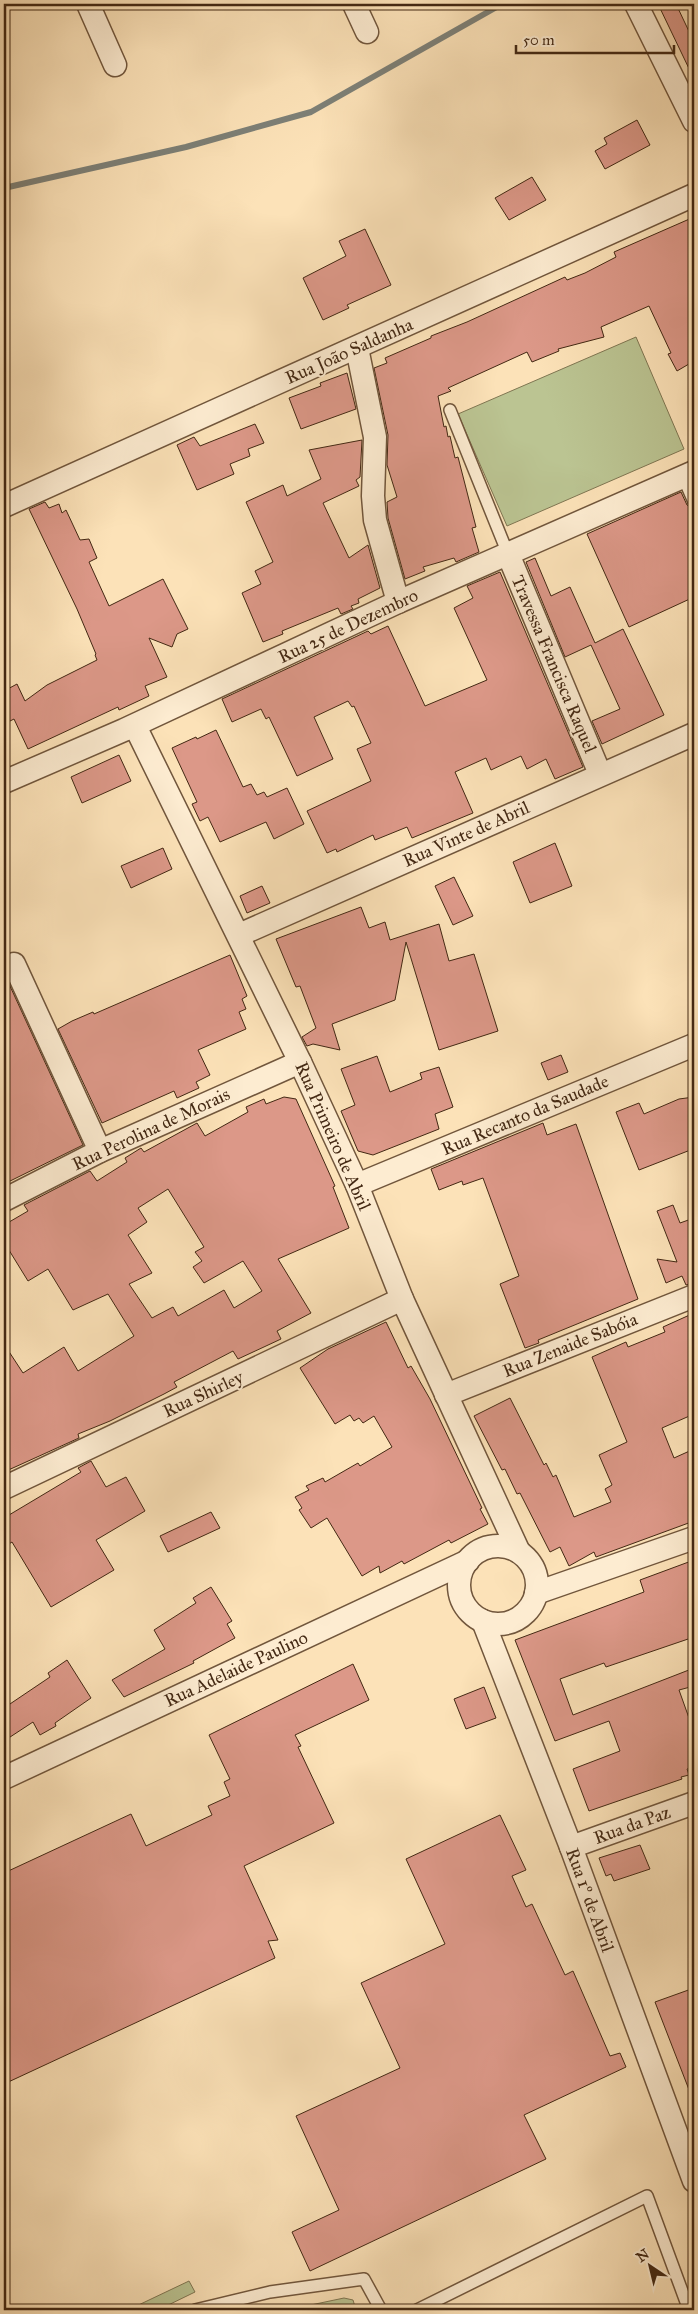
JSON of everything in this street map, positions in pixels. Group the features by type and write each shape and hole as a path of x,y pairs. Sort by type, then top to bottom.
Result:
{"street":[{"path":"88,4 115,64"},
{"path":"354,4 368,32"},
{"path":"636,4 694,121"},
{"name":"Rua João Saldanha","path":"4,506 694,195"},
{"path":"357,348 374,438 373,496 375,520 398,602"},
{"name":"Rua 25 de Dezembro","path":"4,782 135,726 398,602 688,474"},
{"name":"Travessa Francisca Raquel","path":"508,554 600,774"},
{"name":"Rua Primeiro de Abril","path":"135,726 239,934 300,1062 357,1185 402,1299 519,1552"},
{"name":"Rua Vinte de Abril","path":"239,934 694,734"},
{"path":"14,964 100,1151"},
{"name":"Rua Recanto da Saudade","path":"357,1185 694,1045"},
{"name":"Rua Perolina de Morais","path":"4,1200 100,1151 300,1062"},
{"name":"Rua Zenaide Sabóia","path":"446,1395 694,1296"},
{"name":"Rua Shirley","path":"4,1488 402,1299"},
{"path":"536,1593 694,1538"},
{"path":"492,1547 510,1548 519,1552 528,1560 534,1570 537,1582 536,1593 529,1608 516,1620 505,1624 483,1621 468,1611 460,1595 460,1577 468,1561 483,1550 492,1547"},
{"name":"Rua Adelaide Paulino","path":"4,1778 468,1561"},
{"name":"Rua 1º de Abril","path":"483,1621 571,1847 694,2181"},
{"name":"Rua da Paz","path":"571,1847 694,1803"}],"lane":[{"path":"450,410 508,554"},
{"path":"688,474 694,502"},
{"path":"416,2310 647,2196 689,2310"},
{"path":"195,2310 270,2292 364,2279 381,2310"}],"green space":[{"path":"636,337 684,449 507,526 458,414"},
{"path":"189,2281 195,2292 158,2310 128,2310"},
{"path":"344,2298 353,2300 356,2310 287,2310"}],"building":[{"path":"658,4 676,4 694,42 694,79"},
{"path":"637,120 650,145 605,169 595,151 607,144 604,138"},
{"path":"532,177 546,200 509,220 495,198"},
{"path":"694,217 694,361 677,371 668,354 671,353 649,306 601,327 604,337 558,349 559,351 532,362 527,352 448,388 451,391 438,396 444,427 446,426 448,437 450,436 455,458 458,457 476,527 472,528 479,552 456,562 454,558 423,567 425,571 405,579 388,518 387,502 397,497 387,465 388,435 374,368 387,363 385,358 431,338 431,336 467,322 565,277 567,280 585,273 616,257 614,252"},
{"path":"365,229 391,285 347,305 349,308 323,320 303,278 346,256 339,241"},
{"path":"347,373 356,409 301,429 289,398 321,386 320,383"},
{"path":"255,424 264,443 248,449 250,456 230,464 234,474 197,490 177,445 194,437 200,446"},
{"path":"362,440 360,477 356,480 359,486 323,503 349,558 368,545 380,588 358,599 359,603 351,606 353,609 341,614 338,608 282,631 283,634 263,642 242,593 261,584 255,571 273,562 246,502 283,485 287,496 321,479 309,450"},
{"path":"681,492 687,505 694,509 694,597 629,627 587,534"},
{"path":"45,502 49,508 59,504 62,513 66,510 80,540 89,539 97,558 89,562 109,606 163,579 188,629 177,634 172,647 149,638 167,677 145,686 149,696 119,710 118,707 28,749 14,719 4,724 4,691 17,684 25,701 47,685 97,660 77,609 29,509"},
{"path":"535,558 551,596 570,587 595,643 623,629 664,715 602,744 592,721 620,709 591,645 565,657 526,562"},
{"path":"500,572 583,767 555,779 546,759 527,769 521,756 491,770 486,758 455,772 473,813 412,838 407,827 375,840 373,835 337,852 336,849 327,853 307,811 371,781 357,749 371,743 354,706 352,707 348,701 314,717 333,759 297,776 269,717 266,719 261,709 232,722 222,699 368,631 371,634 388,626 425,706 487,680 454,608 473,598 467,586"},
{"path":"216,730 243,787 251,784 257,795 264,792 267,797 287,788 304,824 274,839 266,822 220,842 208,817 200,821 192,804 197,802 172,748"},
{"path":"119,755 131,781 82,803 71,777"},
{"path":"555,843 572,886 530,903 513,862"},
{"path":"163,848 172,869 131,888 121,866"},
{"path":"454,877 473,916 453,925 435,886"},
{"path":"262,886 270,903 247,913 240,896"},
{"path":"361,907 369,928 385,922 390,940 439,924 449,961 474,954 498,1031 439,1050 406,942 395,1000 332,1024 340,1050 313,1044 307,1046 302,1037 316,1028 300,986 296,987 276,939"},
{"path":"230,955 247,996 242,999 246,1009 239,1012 246,1029 198,1050 210,1075 196,1082 199,1088 177,1098 174,1091 102,1123 58,1029 72,1021 93,1012 94,1014"},
{"path":"4,973 83,1145 4,1184"},
{"path":"561,1055 568,1072 548,1080 541,1063"},
{"path":"377,1056 390,1092 422,1079 420,1073 439,1067 453,1107 435,1114 439,1129 373,1155 358,1151 341,1111 355,1105 341,1069"},
{"path":"284,1097 296,1099 335,1186 333,1187 349,1228 278,1259 311,1313 277,1331 281,1339 238,1359 233,1351 174,1382 177,1387 164,1394 110,1421 78,1434 79,1438 4,1472 4,1344 23,1373 64,1347 78,1371 134,1336 108,1294 73,1310 48,1269 28,1281 4,1242 4,1225 28,1211 24,1205 90,1171 97,1181 127,1162 125,1158 141,1148 144,1152 197,1123 205,1136 248,1112 246,1107 264,1099 266,1104","holes":["168,1189 204,1247 195,1252 202,1261 193,1267 204,1283 243,1261 262,1291 234,1308 224,1290 178,1316 173,1307 152,1318 129,1284 152,1273 128,1235 147,1222 138,1208"]},
{"path":"694,1097 694,1133 690,1135 693,1149 639,1170 616,1112 639,1103 644,1114 679,1099"},
{"path":"543,1123 547,1135 576,1124 638,1299 538,1340 539,1343 525,1348 500,1284 519,1276 483,1178 463,1185 462,1181 439,1190 431,1169"},
{"path":"673,1205 680,1223 694,1218 694,1283 686,1285 682,1276 666,1283 657,1259 677,1262 657,1211"},
{"path":"694,1313 694,1414 662,1428 674,1458 694,1449 694,1521 596,1557 594,1552 569,1566 560,1547 550,1552 520,1493 517,1494 505,1469 502,1470 474,1416 510,1398 544,1465 546,1463 553,1477 556,1475 574,1517 611,1502 605,1489 612,1485 599,1455 627,1442 592,1357 626,1342 628,1347 665,1332 663,1327"},
{"path":"386,1322 408,1368 411,1366 430,1399 488,1524 451,1543 449,1540 404,1564 402,1561 380,1573 379,1566 362,1576 327,1518 311,1528 299,1510 302,1508 295,1497 309,1490 306,1486 323,1478 325,1482 358,1463 360,1466 392,1447 374,1416 363,1423 359,1418 354,1421 350,1415 335,1424 300,1368 328,1349"},
{"path":"91,1461 106,1487 126,1477 145,1511 96,1540 114,1570 51,1607 12,1542 4,1547 4,1518 81,1472 78,1468"},
{"path":"211,1512 220,1528 168,1552 160,1536"},
{"path":"694,1560 694,1637 606,1667 604,1663 560,1679 573,1715 694,1668 694,1686 679,1690 694,1732 694,1767 687,1769 689,1775 681,1777 682,1779 589,1811 573,1769 620,1751 609,1721 555,1741 515,1640 644,1592 640,1580"},
{"path":"211,1587 232,1621 227,1624 235,1638 193,1661 194,1663 124,1697 112,1680 165,1649 154,1630 196,1603 193,1598"},
{"path":"67,1660 91,1698 55,1723 56,1726 40,1735 33,1722 4,1741 4,1708 50,1677 48,1673"},
{"path":"353,1664 369,1700 295,1735 301,1746 298,1747 334,1823 244,1866 278,1940 268,1941 275,1958 4,2084 4,1873 131,1814 146,1846 212,1815 208,1806 230,1796 224,1782 230,1779 209,1735"},
{"path":"484,1687 496,1718 466,1729 454,1699"},
{"path":"500,1815 526,1870 512,1876 526,1907 532,1904 565,1975 573,1971 610,2056 620,2053 626,2067 524,2115 546,2159 310,2271 292,2232 339,2210 296,2116 400,2068 361,1983 445,1944 406,1859"},
{"path":"640,1845 650,1869 614,1881 611,1874 606,1876 599,1858"},
{"path":"694,1988 694,2100 693,2100 655,2002"}],"waterway":[{"path":"4,188 186,147 311,112 502,4"}]}
